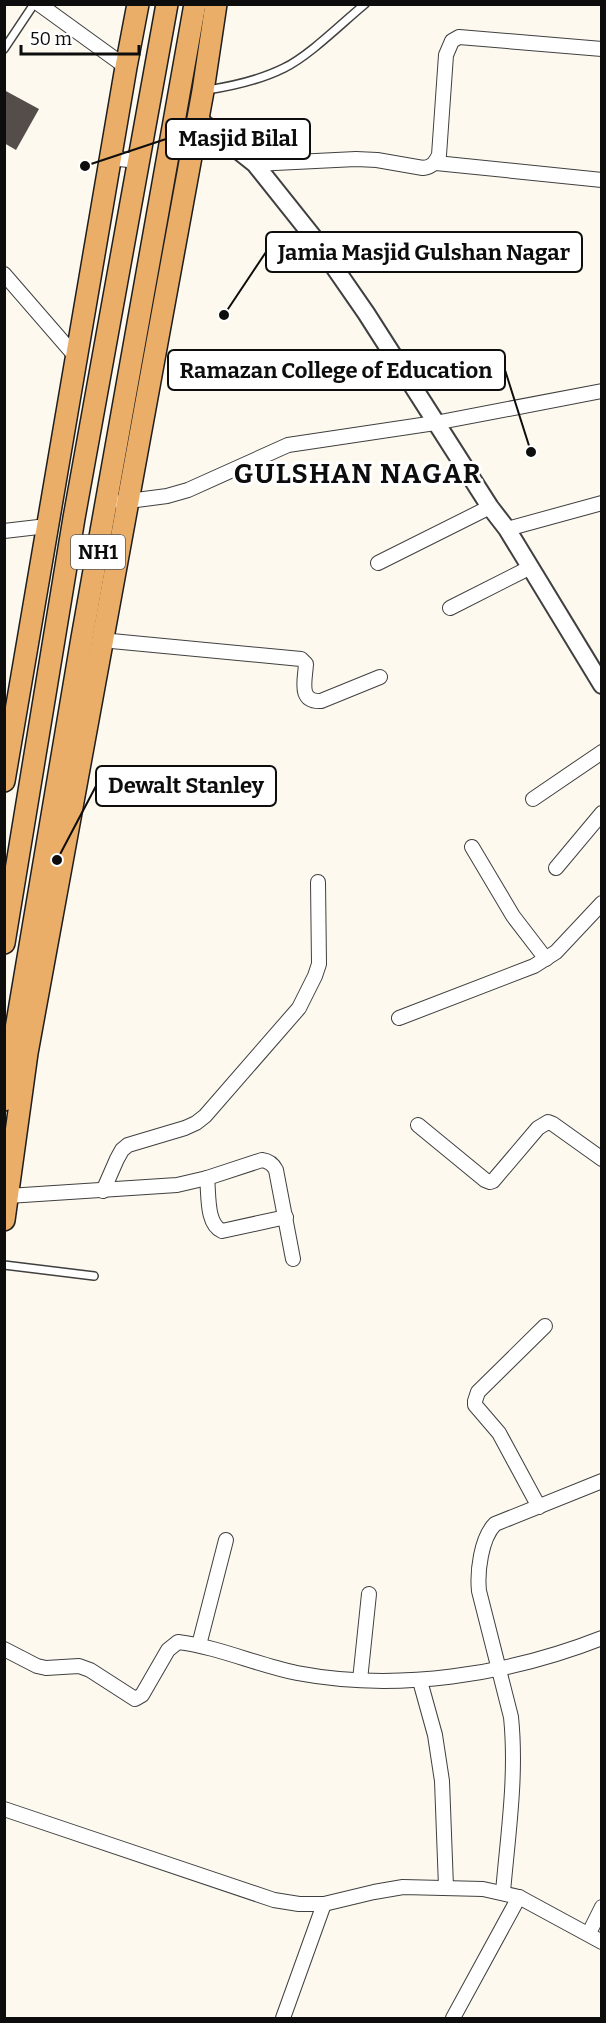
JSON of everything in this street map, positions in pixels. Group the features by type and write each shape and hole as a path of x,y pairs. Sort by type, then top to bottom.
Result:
{"highway":[{"path":"4,781 138,4"},
{"name":"NH1","path":"4,943 76,506 167,4"},
{"path":"4,1220 27,1053 102,640 116,502 203,91 212,5"},
{"name":"NH1","path":"4,1100 82,638 116,502 212,5"}],"street":[{"path":"39,4 126,67"},
{"path":"255,164 356,159 430,167 436,163 439,155 446,55 452,40 459,37 602,49"},
{"path":"197,118 255,164 338,270 435,423 507,529 529,568 597,667 602,685"},
{"path":"110,158 138,161"},
{"path":"436,163 602,180"},
{"path":"4,274 76,357"},
{"path":"116,502 167,496 188,490 288,445 435,423 602,391"},
{"path":"507,529 602,502"},
{"path":"378,563 490,507"},
{"path":"4,531 47,526"},
{"path":"450,608 529,568"},
{"path":"102,640 302,659 306,664 306,696 316,701 380,677"},
{"path":"533,799 602,752"},
{"path":"556,868 602,813"},
{"path":"472,847 513,916 546,959"},
{"path":"103,1191 122,1150 135,1143 185,1128 205,1116 299,1008 319,964 318,882"},
{"path":"399,1018 523,972 546,959 556,952 602,903"},
{"path":"418,1125 490,1182 538,1128 548,1122 602,1159"},
{"path":"8,1196 177,1185 262,1160 267,1161 276,1170 293,1259"},
{"path":"207,1178 212,1222 218,1230 286,1217"},
{"path":"539,1507 502,1440 475,1405 475,1401 478,1392 545,1326"},
{"path":"503,1892 514,1760 511,1717 479,1591 478,1572 490,1529 495,1524 602,1481"},
{"path":"199,1645 226,1540"},
{"path":"360,1680 369,1594"},
{"path":"4,1649 37,1666 46,1668 79,1666 90,1670 135,1699 142,1695 168,1650 178,1642 199,1645 294,1672 360,1680 420,1681 529,1662 602,1638"},
{"path":"420,1681 435,1735 442,1781 446,1887"},
{"path":"4,1809 250,1894 300,1904 324,1904 391,1888 446,1887 503,1892 519,1897 602,1942"},
{"path":"453,2019 519,1897"},
{"path":"283,2019 324,1904"},
{"path":"589,1933 602,1907"}],"lane":[{"path":"4,49 34,4"},
{"path":"203,91 247,82 285,68 298,60 365,4"},
{"path":"4,1265 94,1276"}],"building":[{"path":"4,90 39,109 16,150 4,143"}],"place":[{"name":"Masjid Bilal","path":"85,166"},
{"name":"Jamia Masjid Gulshan Nagar","path":"224,315"},
{"name":"Ramazan College of Education","path":"531,452"},
{"name":"Dewalt Stanley","path":"57,860"}],"district":[{"name":"GULSHAN NAGAR","path":"358,474"}]}
